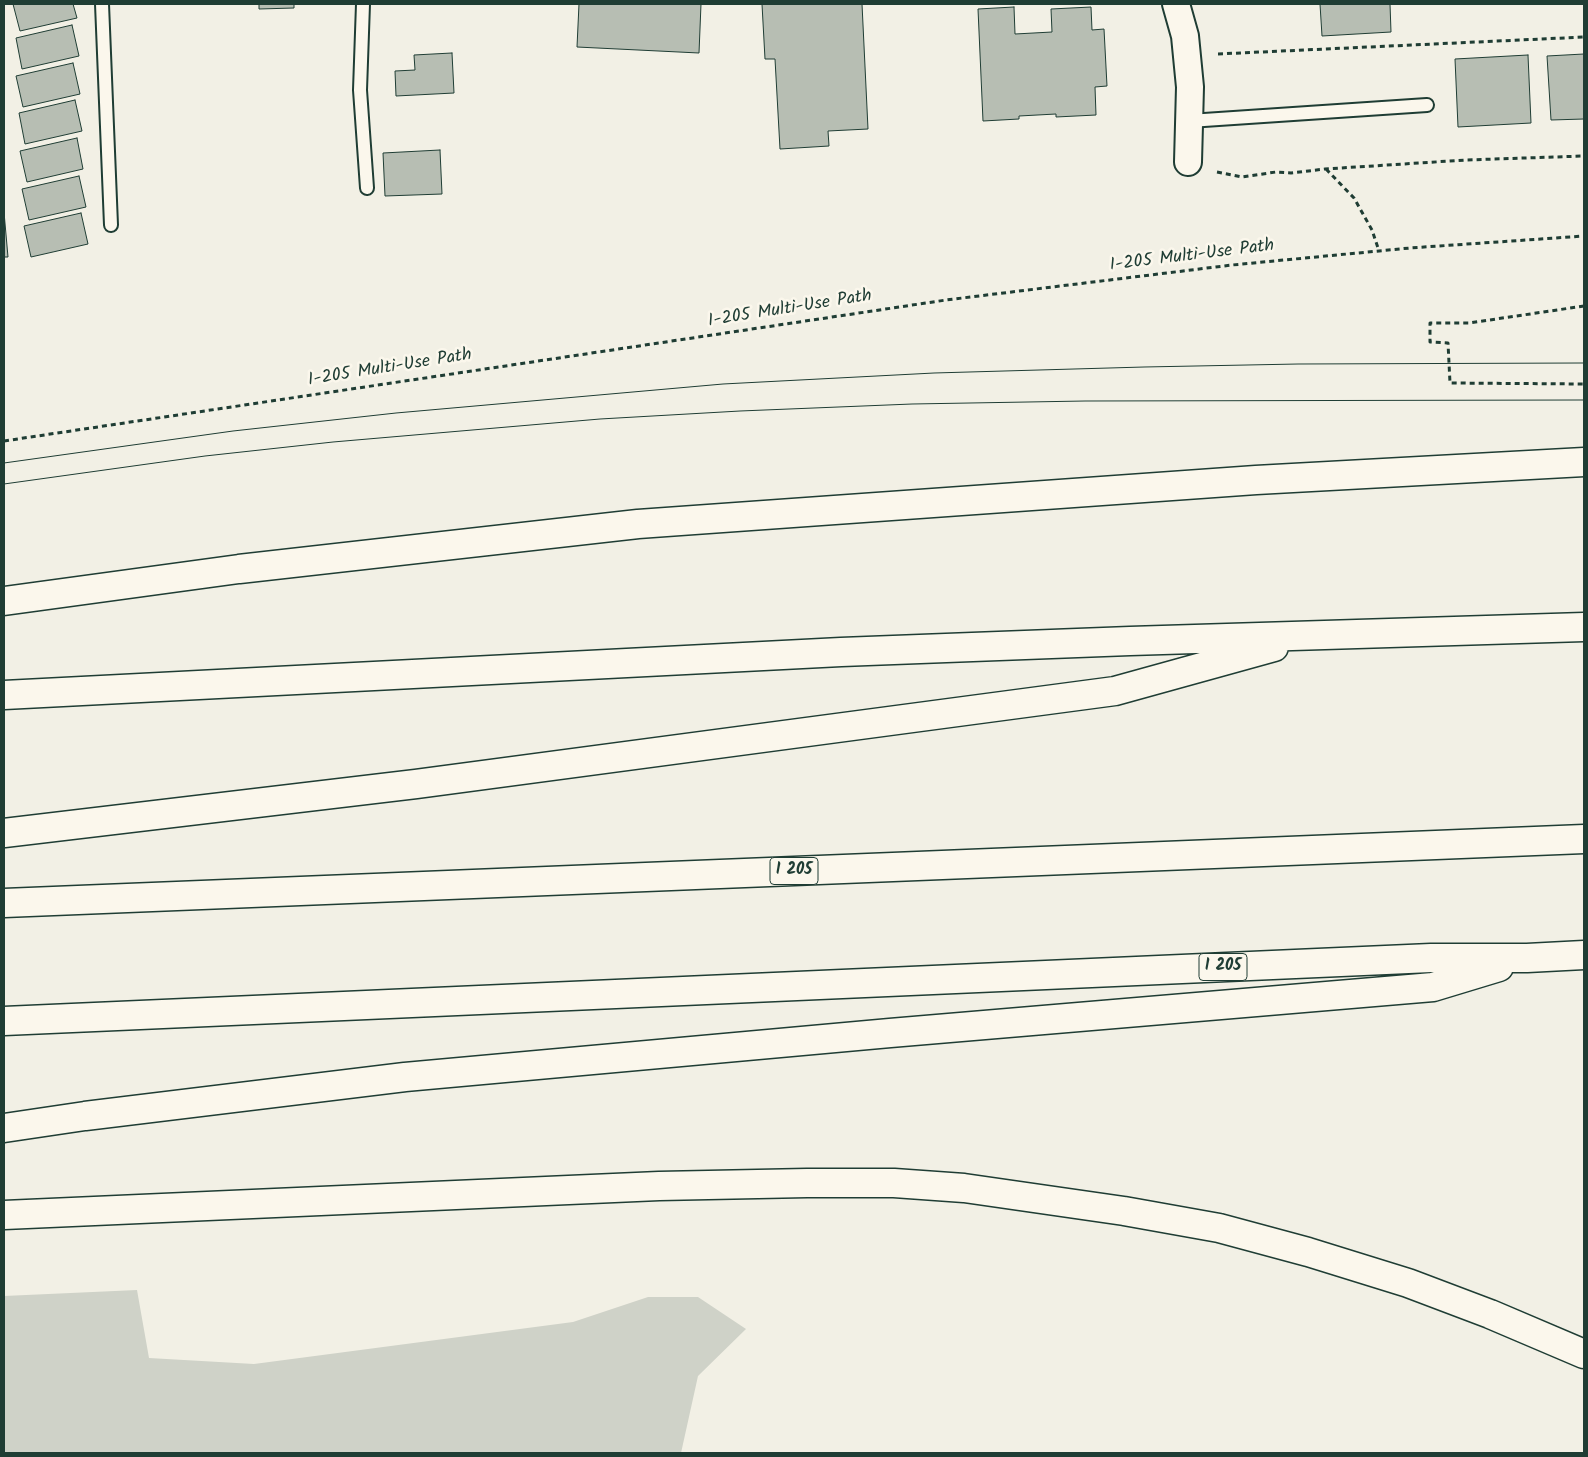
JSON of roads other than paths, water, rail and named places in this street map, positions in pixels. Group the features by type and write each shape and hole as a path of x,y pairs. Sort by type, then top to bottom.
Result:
{"highway":[{"path":"4,601 239,569 638,524 1256,480 1584,462"},
{"path":"4,695 840,652 1130,641 1584,628"},
{"path":"4,833 426,783 1116,691 1314,636"},
{"name":"I 205","path":"4,903 1584,839"},
{"name":"I 205","path":"4,1021 1422,958 1527,958 1584,955"},
{"path":"4,1128 94,1115 406,1077 1433,987 1527,958"},
{"path":"4,1215 659,1186 884,1183 964,1188 1124,1210 1219,1228 1308,1252 1408,1283 1490,1314 1584,1354"}],"street":[{"path":"1176,4 1185,36 1190,87 1188,162"}],"lane":[{"path":"102,4 112,225"},
{"path":"363,4 360,90 366,188"},
{"path":"1189,121 1427,105"}],"tram line":[{"path":"4,463 233,431 396,413 723,384 934,373 1144,367 1298,364 1584,363"},
{"path":"4,484 205,456 333,442 600,419 740,411 912,404 1085,401 1584,400"}]}
